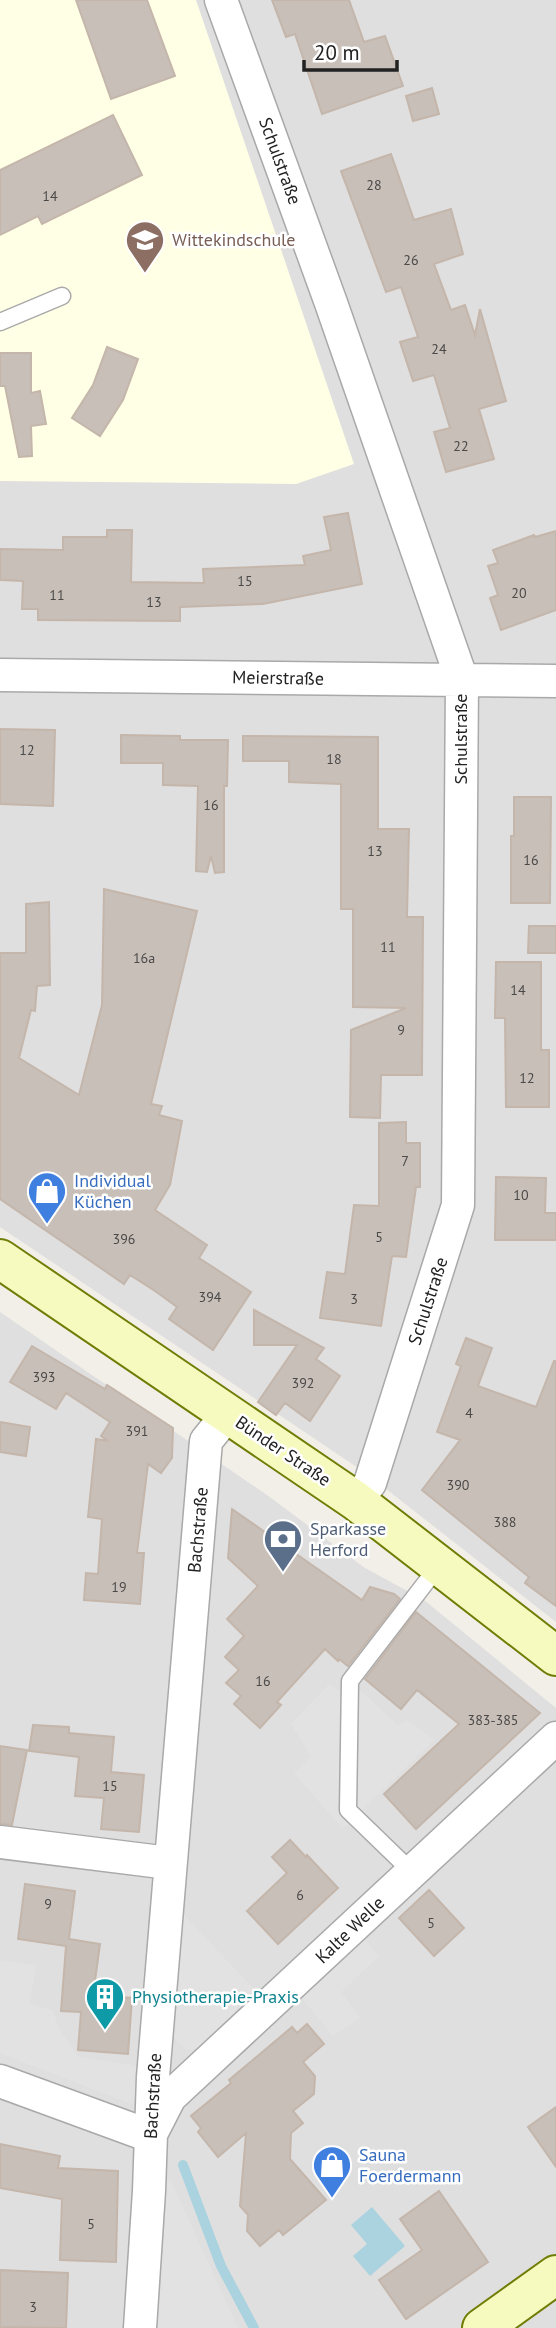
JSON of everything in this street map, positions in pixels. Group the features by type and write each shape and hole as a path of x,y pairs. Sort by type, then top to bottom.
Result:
{"main road":[{"name":"Bünder Straße","path":"0,1259 356,1501 556,1656"},
{"path":"482,2328 556,2275"}],"street":[{"name":"Schulstraße","path":"221,0 331,303 462,680 458,1205 370,1483 356,1501"},
{"name":"Meierstraße","path":"0,675 556,681"},
{"name":"Bachstraße","path":"140,2328 153,2077 206,1441 228,1414"},
{"name":"Kalte Welle","path":"150,2136 170,2096 556,1738"},
{"path":"0,1842 169,1863"},
{"path":"0,2081 150,2136"}],"lane":[{"path":"0,322 62,296"},
{"path":"411,1871 348,1810 350,1681 440,1564"}],"shaded area":[{"path":"0,0 556,0 556,1622 367,1474 0,1227"},
{"name":"Wittekindschule","path":"0,0 196,0 354,464 296,484 0,481"},
{"path":"0,1312 267,1495 365,1568 424,1600 556,1708 556,2328 0,2328"},
{"path":"350,1681 398,1725 407,1720 434,1740 343,1829 294,1773 311,1756 291,1724 329,1684 339,1691"},
{"path":"177,1908 263,1998 199,2051 186,2049 171,2033"},
{"path":"362,1936 379,1956 341,1992 360,2018 333,2036 299,1995"},
{"path":"0,1960 36,1965 30,2004 52,2010 59,2028 78,2057 140,2066 134,2105 0,2053"},
{"path":"170,2179 238,2328 149,2328 158,2193"}],"water":[{"path":"372,2207 405,2246 370,2276 353,2256 367,2244 351,2225"}],"building":[{"path":"76,0 147,0 175,76 111,99"},
{"path":"272,0 349,0 364,42 385,36 403,86 322,114 295,34 286,37"},
{"path":"432,88 439,114 413,121 406,96"},
{"path":"113,115 142,175 42,224 38,216 0,235 0,170"},
{"path":"391,154 414,220 451,209 463,254 434,264 451,310 465,305 475,335 480,309 506,401 479,409 494,459 446,472 434,432 450,428 434,375 413,381 400,342 418,337 401,287 386,292 341,171"},
{"path":"107,347 138,359 123,400 100,436 72,418 93,385"},
{"path":"0,353 31,353 31,393 40,391 46,424 31,426 32,456 19,457 5,386 0,386"},
{"path":"348,513 362,584 263,604 180,607 180,621 38,620 38,609 22,609 23,581 0,580 0,549 63,550 63,537 107,537 107,530 132,530 131,582 204,583 203,569 305,565 303,556 331,550 324,517"},
{"path":"556,531 556,610 501,630 490,598 498,595 488,566 498,563 493,550 534,535 535,537"},
{"path":"0,729 55,730 53,806 0,804"},
{"path":"121,735 180,736 180,740 228,740 227,786 224,786 224,872 215,873 211,856 207,872 196,871 198,786 163,785 163,763 121,763"},
{"path":"243,736 378,737 378,829 409,829 407,917 423,917 422,1075 381,1075 380,1118 350,1117 351,1030 406,1008 353,1007 353,909 341,909 341,784 289,782 289,761 243,761"},
{"path":"514,797 551,797 550,903 511,903"},
{"path":"104,889 197,911 151,1104 162,1106 159,1115 182,1121 170,1185 155,1210 207,1245 199,1258 251,1292 213,1350 169,1319 177,1307 155,1291 130,1275 124,1284 0,1199 0,953 26,953 26,904 49,902 50,985 37,986 35,1011 31,1010 19,1058 79,1095 102,1005"},
{"path":"529,926 556,926 556,953 528,953"},
{"path":"496,962 541,962 541,1050 549,1050 549,1107 506,1107 505,1018 495,1018"},
{"path":"406,1122 406,1143 420,1143 420,1187 416,1187 406,1257 392,1256 381,1326 320,1318 327,1272 345,1274 354,1205 379,1206 379,1123"},
{"path":"496,1177 546,1178 545,1213 556,1213 556,1240 495,1240"},
{"path":"254,1310 324,1348 316,1359 340,1376 310,1421 285,1403 276,1415 258,1402 297,1345 254,1345"},
{"path":"466,1338 492,1348 478,1386 536,1407 556,1361 556,1606 525,1583 529,1577 422,1490 460,1440 437,1432 461,1366 456,1364"},
{"path":"32,1346 105,1389 107,1385 173,1428 172,1458 161,1473 148,1464 137,1553 144,1553 140,1604 84,1600 86,1573 98,1574 102,1519 88,1517 96,1439 108,1441 101,1436 110,1422 66,1393 56,1409 10,1382"},
{"path":"0,1422 30,1427 26,1456 0,1452"},
{"path":"232,1509 362,1600 370,1587 394,1594 400,1599 348,1666 325,1649 277,1702 281,1705 260,1728 234,1704 241,1696 226,1683 239,1670 225,1657 244,1636 227,1619 258,1586 228,1558"},
{"path":"416,1612 540,1713 416,1829 384,1794 459,1724 417,1690 401,1709 365,1679"},
{"path":"33,1725 69,1727 69,1733 114,1737 111,1772 144,1775 139,1832 101,1829 104,1798 75,1796 79,1757 29,1751"},
{"path":"0,1746 27,1750 12,1825 0,1824"},
{"path":"290,1840 338,1888 278,1944 247,1911 287,1873 272,1857"},
{"path":"25,1884 75,1891 69,1939 100,1944 93,1995 132,1998 128,2054 78,2050 81,2012 61,2011 66,1946 18,1939"},
{"path":"429,1890 464,1928 434,1956 399,1918"},
{"path":"307,2024 324,2044 303,2062 315,2076 314,2094 293,2111 303,2123 291,2133 290,2159 326,2200 283,2235 279,2230 260,2246 247,2231 248,2215 240,2206 246,2133 218,2157 198,2132 201,2128 191,2116 292,2027 297,2033"},
{"path":"556,2107 556,2167 528,2127"},
{"path":"0,2144 60,2156 58,2168 118,2171 116,2262 60,2260 62,2199 0,2188"},
{"path":"439,2191 488,2262 406,2319 379,2280 422,2250 400,2219"},
{"path":"0,2270 68,2273 66,2328 0,2327"}],"waterway":[{"path":"183,2165 221,2266 254,2328"}],"place":[{"name":"Wittekindschule","path":"145,274"},
{"name":"Individual Küchen","path":"47,1225"},
{"name":"Sparkasse Herford","path":"283,1573"},
{"name":"Physiotherapie-Praxis","path":"105,2031"},
{"name":"Sauna Foerdermann","path":"332,2199"}]}
